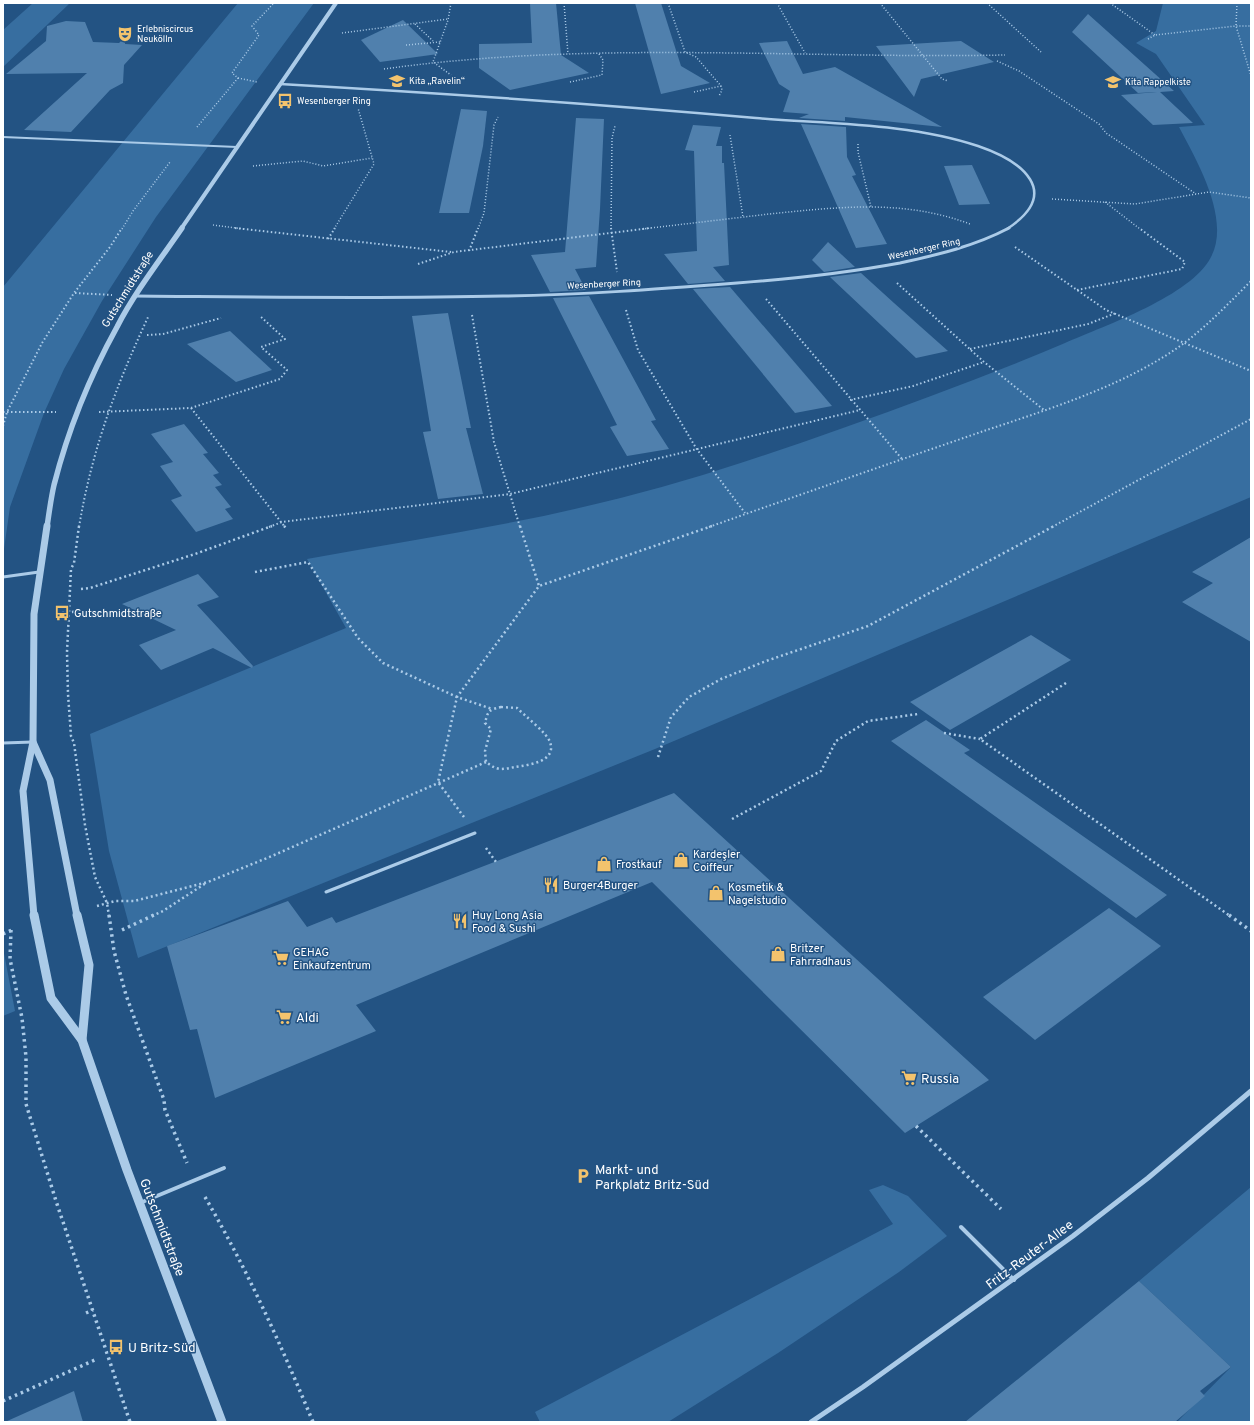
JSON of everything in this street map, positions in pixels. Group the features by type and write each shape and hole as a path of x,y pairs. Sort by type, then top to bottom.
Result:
{"street":[{"name":"Gutschmidtstraße","path":"222,1422 127,1170 82,1040 51,998 35,923 23,791 33,742 32,644 39,572 54,485 78,413 102,356 117,326 136,296 336,3"},
{"path":"280,84 707,114 906,131 951,139 997,154 1026,172 1033,181 1035,188 1034,198"},
{"name":"Wesenberger Ring","path":"136,296 469,297 620,291 751,282 879,266 937,255 975,243 1011,226 1025,215 1034,198"},
{"name":"Gutschmidtstraße","path":"33,742 50,780 76,912 89,965 82,1040"},
{"name":"Fritz-Reuter-Allee","path":"811,1422 1014,1280 1148,1178 1251,1091"}],"lane":[{"path":"3,137 237,147"},
{"path":"3,577 39,572"},
{"path":"3,743 33,742"},
{"path":"326,892 475,833"},
{"path":"140,1203 224,1168"},
{"path":"961,1227 1014,1280"}],"path":[{"path":"3,426 8,412 42,343 74,293 110,247 133,211 183,145 238,78 232,73 259,35 252,26 274,3"},
{"path":"433,62 448,19 451,3"},
{"path":"564,3 568,54"},
{"path":"668,3 685,52 696,57 721,86 722,90 707,114"},
{"path":"777,3 805,54"},
{"path":"880,3 942,79 948,81"},
{"path":"987,3 1042,52"},
{"path":"1110,3 1155,35"},
{"path":"1237,3 1236,26 1251,76"},
{"path":"342,33 448,19"},
{"path":"415,24 433,41"},
{"path":"1148,40 1155,35 1236,26 1251,26"},
{"path":"406,45 433,41 440,42"},
{"path":"378,70 433,62 568,54 685,52 1005,55"},
{"path":"997,61 1019,71 1099,124 1106,132 1196,194"},
{"path":"433,62 477,93 474,98"},
{"path":"328,239 374,164 353,89"},
{"path":"469,250 484,213 494,125 505,100"},
{"path":"620,108 612,138 611,232 620,291 638,350 698,450 745,513"},
{"path":"727,116 743,217"},
{"path":"858,126 858,152 872,207"},
{"path":"253,166 303,161 323,166 372,158"},
{"path":"1034,198 1135,204 1209,192 1251,198"},
{"path":"1076,290 1182,270 1185,262 1104,202"},
{"path":"213,225 440,252 454,252 611,232 836,207 900,207 946,215 996,234 1106,310 1251,370"},
{"path":"418,264 454,252"},
{"path":"879,266 984,362 1044,410"},
{"path":"475,833 438,782 457,697 539,586 1044,410 1112,383 1164,356 1185,342 1216,317 1251,281"},
{"path":"751,282 850,400 902,459"},
{"path":"74,293 136,296"},
{"path":"3,412 78,413 191,408 280,379 287,370 261,347 285,338 239,296"},
{"path":"469,297 494,442 539,586"},
{"path":"970,349 1088,324 1116,313"},
{"path":"147,335 163,334 222,317"},
{"path":"850,400 913,386 984,362"},
{"path":"191,408 286,528"},
{"path":"81,589 90,588 195,554 282,522 510,494 860,410"},
{"path":"658,757 671,716 689,697 721,679 766,661 868,626 1251,419"},
{"path":"255,572 308,562 358,638 384,663 457,697 492,709"},
{"path":"71,569 68,612 67,675 71,736 74,743 85,825 95,877 107,904 114,951 126,995 164,1100 165,1110 181,1151 195,1180 221,1223 259,1297 313,1422"},
{"path":"62,613 80,611"},
{"path":"980,739 1066,683"},
{"path":"501,707 517,708 546,736 550,742 550,751 546,758 536,764 512,769 493,767 486,762 485,751 491,729 486,723 488,712 492,709 501,707"},
{"path":"732,819 821,771 836,741 868,721 918,714"},
{"path":"944,733 980,739 1251,930"},
{"path":"107,904 115,901 134,901 208,882 272,856 486,762"},
{"path":"122,930 163,911 208,882"},
{"path":"3,934 11,930 10,959 22,1018 26,1058 26,1104 56,1201 130,1422"},
{"path":"916,1126 1001,1209"},
{"path":"86,1313 93,1310"},
{"path":"3,1401 97,1359"}],"shaded area":[{"path":"33,3 70,3 3,67 3,30"},
{"path":"238,3 314,3 156,217 102,301 64,369 44,413 10,507 3,556 3,287"},
{"path":"1163,3 1251,3 1251,497 655,749 138,958 109,851 90,734 346,628 307,559 490,527 564,512 723,469 871,418 1038,354 1146,308 1167,297 1186,284 1201,271 1211,257 1216,242 1217,225 1209,190 1179,127 1205,125 1156,54 1136,43 1156,31"},
{"path":"3,948 15,1011 3,1016"},
{"path":"883,1185 908,1196 947,1236 899,1272 778,1353 668,1422 540,1422 535,1412 893,1224 869,1190"},
{"path":"1251,1187 1251,1422 1177,1422 1231,1367 1139,1281"}],"building":[{"path":"530,3 556,3 561,55 589,73 510,90 479,68 479,44 532,43"},
{"path":"635,3 661,3 681,66 710,83 661,94"},
{"path":"1088,14 1174,91 1160,92 1193,123 1153,125 1121,95 1157,92 1138,93 1072,32"},
{"path":"403,20 438,54 380,62 361,40"},
{"path":"66,21 85,22 93,42 119,43 125,37 125,44 142,45 124,65 123,83 110,90 71,132 24,130 87,73 6,74 46,41 47,26"},
{"path":"787,41 803,74 835,67 942,127 845,117 845,121 799,118 809,114 783,112 790,91 779,84 759,43"},
{"path":"961,41 994,62 921,79 914,97 876,46"},
{"path":"461,109 487,111 483,146 469,213 439,213"},
{"path":"576,118 604,119 596,267 575,269 586,290 550,292 531,255 565,252"},
{"path":"801,124 846,127 847,157 856,175 852,176 887,244 856,248"},
{"path":"693,125 721,127 716,146 722,146 722,163 724,163 729,265 713,267 725,281 688,284 664,254 697,251 694,151 685,150"},
{"path":"972,165 990,204 959,205 944,166"},
{"path":"828,242 855,267 824,272 812,260"},
{"path":"861,273 948,351 916,358 830,277"},
{"path":"730,287 832,406 795,413 693,289"},
{"path":"589,296 656,420 651,421 669,449 627,456 610,427 617,425 553,298"},
{"path":"448,313 471,428 466,428 483,494 438,499 423,432 431,431 412,316"},
{"path":"230,331 272,370 236,382 187,344"},
{"path":"184,424 208,453 203,454 219,473 213,475 222,485 215,487 231,507 225,509 233,519 196,532 171,500 182,496 160,466 173,462 151,434"},
{"path":"1251,537 1251,642 1182,602 1213,583 1192,572"},
{"path":"198,574 219,597 197,605 253,666 252,668 213,648 161,670 139,645 176,630 122,604"},
{"path":"1031,635 1071,660 950,730 910,702"},
{"path":"926,720 970,750 964,753 1167,895 1136,918 891,741"},
{"name":"GEHAG Einkaufzentrum","path":"674,793 989,1080 905,1133 652,882 356,1005 376,1031 215,1098 197,1029 190,1030 167,946 288,901 307,927 332,917 336,923"},
{"path":"1109,908 1161,946 1035,1040 983,997"},
{"path":"1139,1281 1231,1367 1200,1391 1205,1396 1175,1422 965,1422"},
{"path":"74,1391 83,1422 5,1422"}],"place":[{"name":"Erlebniscircus Neukölln","path":"125,34"},
{"name":"Kita „Ravelin“","path":"397,81"},
{"name":"Kita Rappelkiste","path":"1113,82"},
{"name":"Wesenberger Ring","path":"285,101"},
{"name":"Gutschmidtstraße","path":"62,613"},
{"name":"Kardeşler Coiffeur","path":"681,860"},
{"name":"Frostkauf","path":"604,864"},
{"name":"Burger4Burger","path":"551,885"},
{"name":"Kosmetik & Nagelstudio","path":"716,893"},
{"name":"Huy Long Asia Food & Sushi","path":"460,921"},
{"name":"Britzer Fahrradhaus","path":"778,954"},
{"name":"GEHAG Einkaufzentrum","path":"281,958"},
{"name":"Aldi","path":"284,1017"},
{"name":"Russia","path":"909,1078"},
{"name":"Markt- und Parkplatz Britz-Süd","path":"583,1176"},
{"name":"U Britz-Süd","path":"116,1347"}]}
